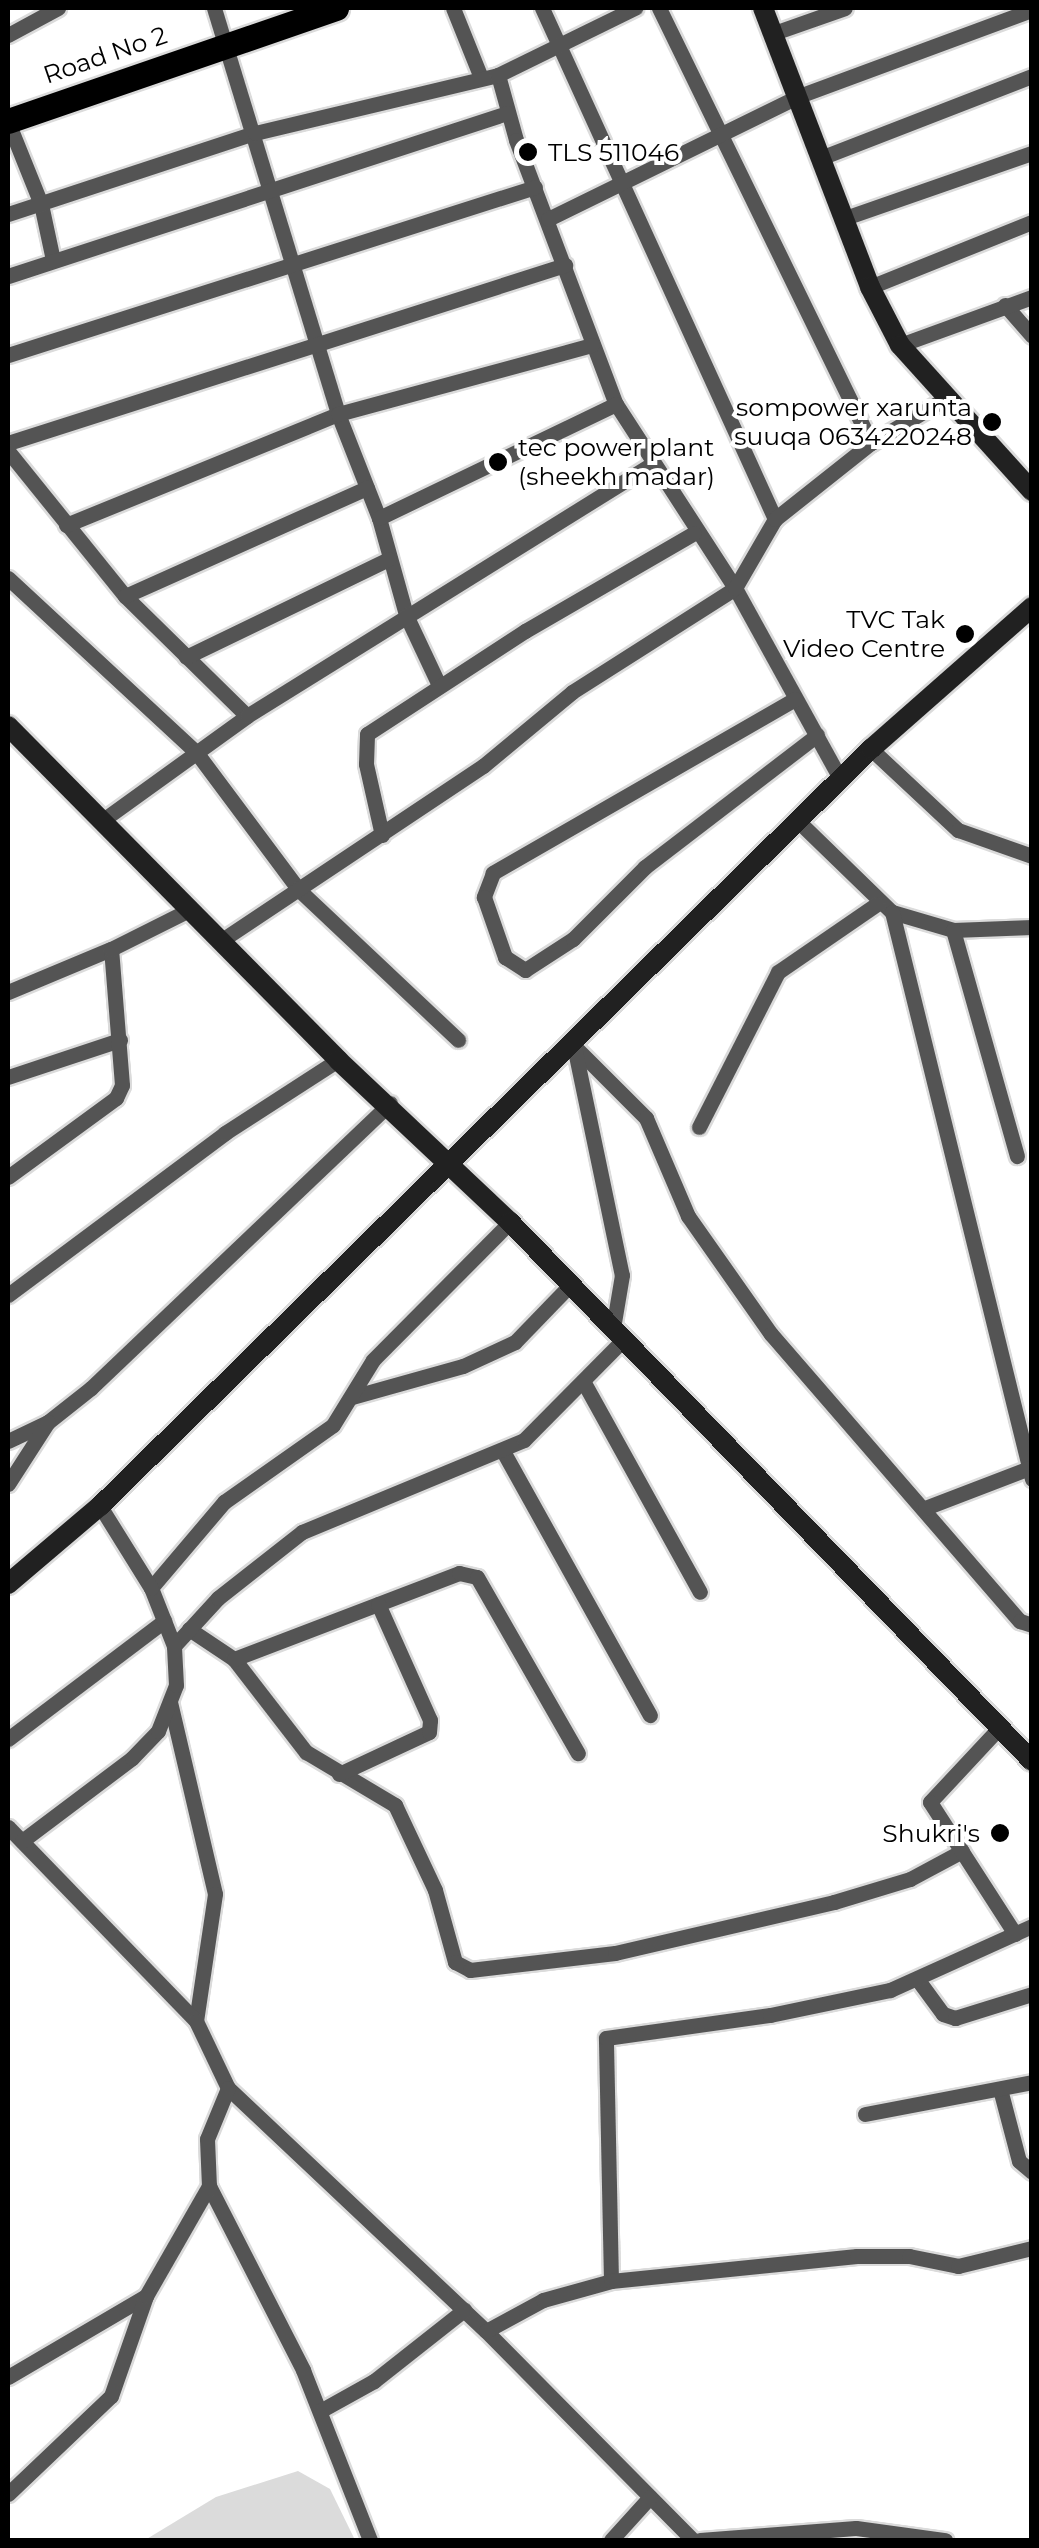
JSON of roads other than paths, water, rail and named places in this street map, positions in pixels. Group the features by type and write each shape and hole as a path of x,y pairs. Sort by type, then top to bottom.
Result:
{"main road":[{"name":"Road No 2","path":"8,121 336,8"}],"street":[{"path":"8,35 38,12 58,8"},
{"path":"214,8 230,44 338,414 379,518 406,615 439,686"},
{"path":"453,8 480,75"},
{"path":"542,8 561,40 668,296 775,519"},
{"path":"8,214 256,133 480,75 498,75 561,40 635,8"},
{"path":"659,8 726,134 872,443"},
{"path":"763,8 870,287 900,345 943,400 1032,491"},
{"path":"774,33 845,8"},
{"path":"548,219 798,96 1032,10"},
{"path":"498,75 507,113 616,404 694,533 736,588 841,780"},
{"path":"823,157 1032,76"},
{"path":"8,276 507,113"},
{"path":"8,121 41,204 53,260"},
{"path":"845,218 1032,153"},
{"path":"8,355 535,187"},
{"path":"870,287 1032,222"},
{"path":"8,444 565,265"},
{"path":"900,345 1032,296"},
{"path":"1005,306 1032,336"},
{"path":"66,525 338,414 592,345"},
{"path":"222,940 483,766 572,692 736,588 775,519 872,443 943,400"},
{"path":"379,518 508,462 616,404"},
{"path":"8,452 125,596 246,716"},
{"path":"103,820 246,716 650,465"},
{"path":"125,596 367,488"},
{"path":"382,835 365,738 439,686 694,533"},
{"path":"186,657 389,559"},
{"path":"8,578 196,752 298,889 458,1040"},
{"path":"8,1584 100,1506 449,1161 574,1046 871,748 1032,607"},
{"path":"796,698 493,873 484,897 505,957 526,970 573,939 644,867 817,735"},
{"path":"10,734 103,820 338,1060 390,1103 510,1222 1032,1761"},
{"path":"871,748 958,830 1032,856"},
{"path":"800,822 885,908 953,930 1032,927"},
{"path":"699,1127 778,972 885,908"},
{"path":"885,908 1030,1474 925,1508"},
{"path":"8,992 111,949 189,910"},
{"path":"953,930 1017,1156"},
{"path":"8,1177 112,1104 122,1085 111,949"},
{"path":"8,1077 120,1040"},
{"path":"174,1646 302,1532 504,1453 583,1381 619,1334 622,1275 574,1046"},
{"path":"574,1046 646,1118 688,1216 772,1334 1020,1621 1032,1625"},
{"path":"8,1295 225,1133 338,1060"},
{"path":"8,1484 48,1422 390,1103"},
{"path":"151,1588 224,1502 304,1448 352,1397 373,1360 510,1222"},
{"path":"352,1397 462,1366 515,1342 570,1284"},
{"path":"583,1381 700,1592"},
{"path":"8,1441 48,1422"},
{"path":"504,1453 650,1716"},
{"path":"100,1506 151,1588 174,1646 170,1702 215,1894 196,2021"},
{"path":"234,1660 459,1573 477,1578 578,1754"},
{"path":"339,1774 429,1732 430,1720 378,1604"},
{"path":"8,1738 164,1622"},
{"path":"189,1629 234,1660 306,1752 339,1774 369,1784 396,1805 435,1890 455,1962 470,1970 614,1952 834,1902 910,1879 962,1851"},
{"path":"22,1842 132,1758 158,1731 170,1702"},
{"path":"999,1728 930,1795 1015,1934"},
{"path":"8,1828 196,2021 228,2088 486,2331 692,2540"},
{"path":"611,2281 606,2038 770,2016 918,1980 1032,1926"},
{"path":"918,1980 943,2014 956,2018 1032,1994"},
{"path":"864,2114 1032,2082"},
{"path":"228,2088 207,2139 209,2186 320,2411 370,2540"},
{"path":"1000,2089 1019,2161 1032,2172"},
{"path":"8,2494 111,2396 146,2296 209,2186"},
{"path":"486,2331 543,2300 611,2281 857,2256 958,2266 1032,2248"},
{"path":"8,2378 146,2296"},
{"path":"320,2411 374,2381 464,2310"},
{"path":"611,2540 650,2497"},
{"path":"700,2540 856,2528 944,2540"}],"place":[{"name":"TLS 511046","path":"528,152"},
{"name":"sompower xarunta suuqa 0634220248","path":"992,422"},
{"name":"tec power plant (sheekh madar)","path":"498,462"},
{"name":"TVC Tak Video Centre","path":"965,634"},
{"name":"Shukri's","path":"1000,1833"}]}
